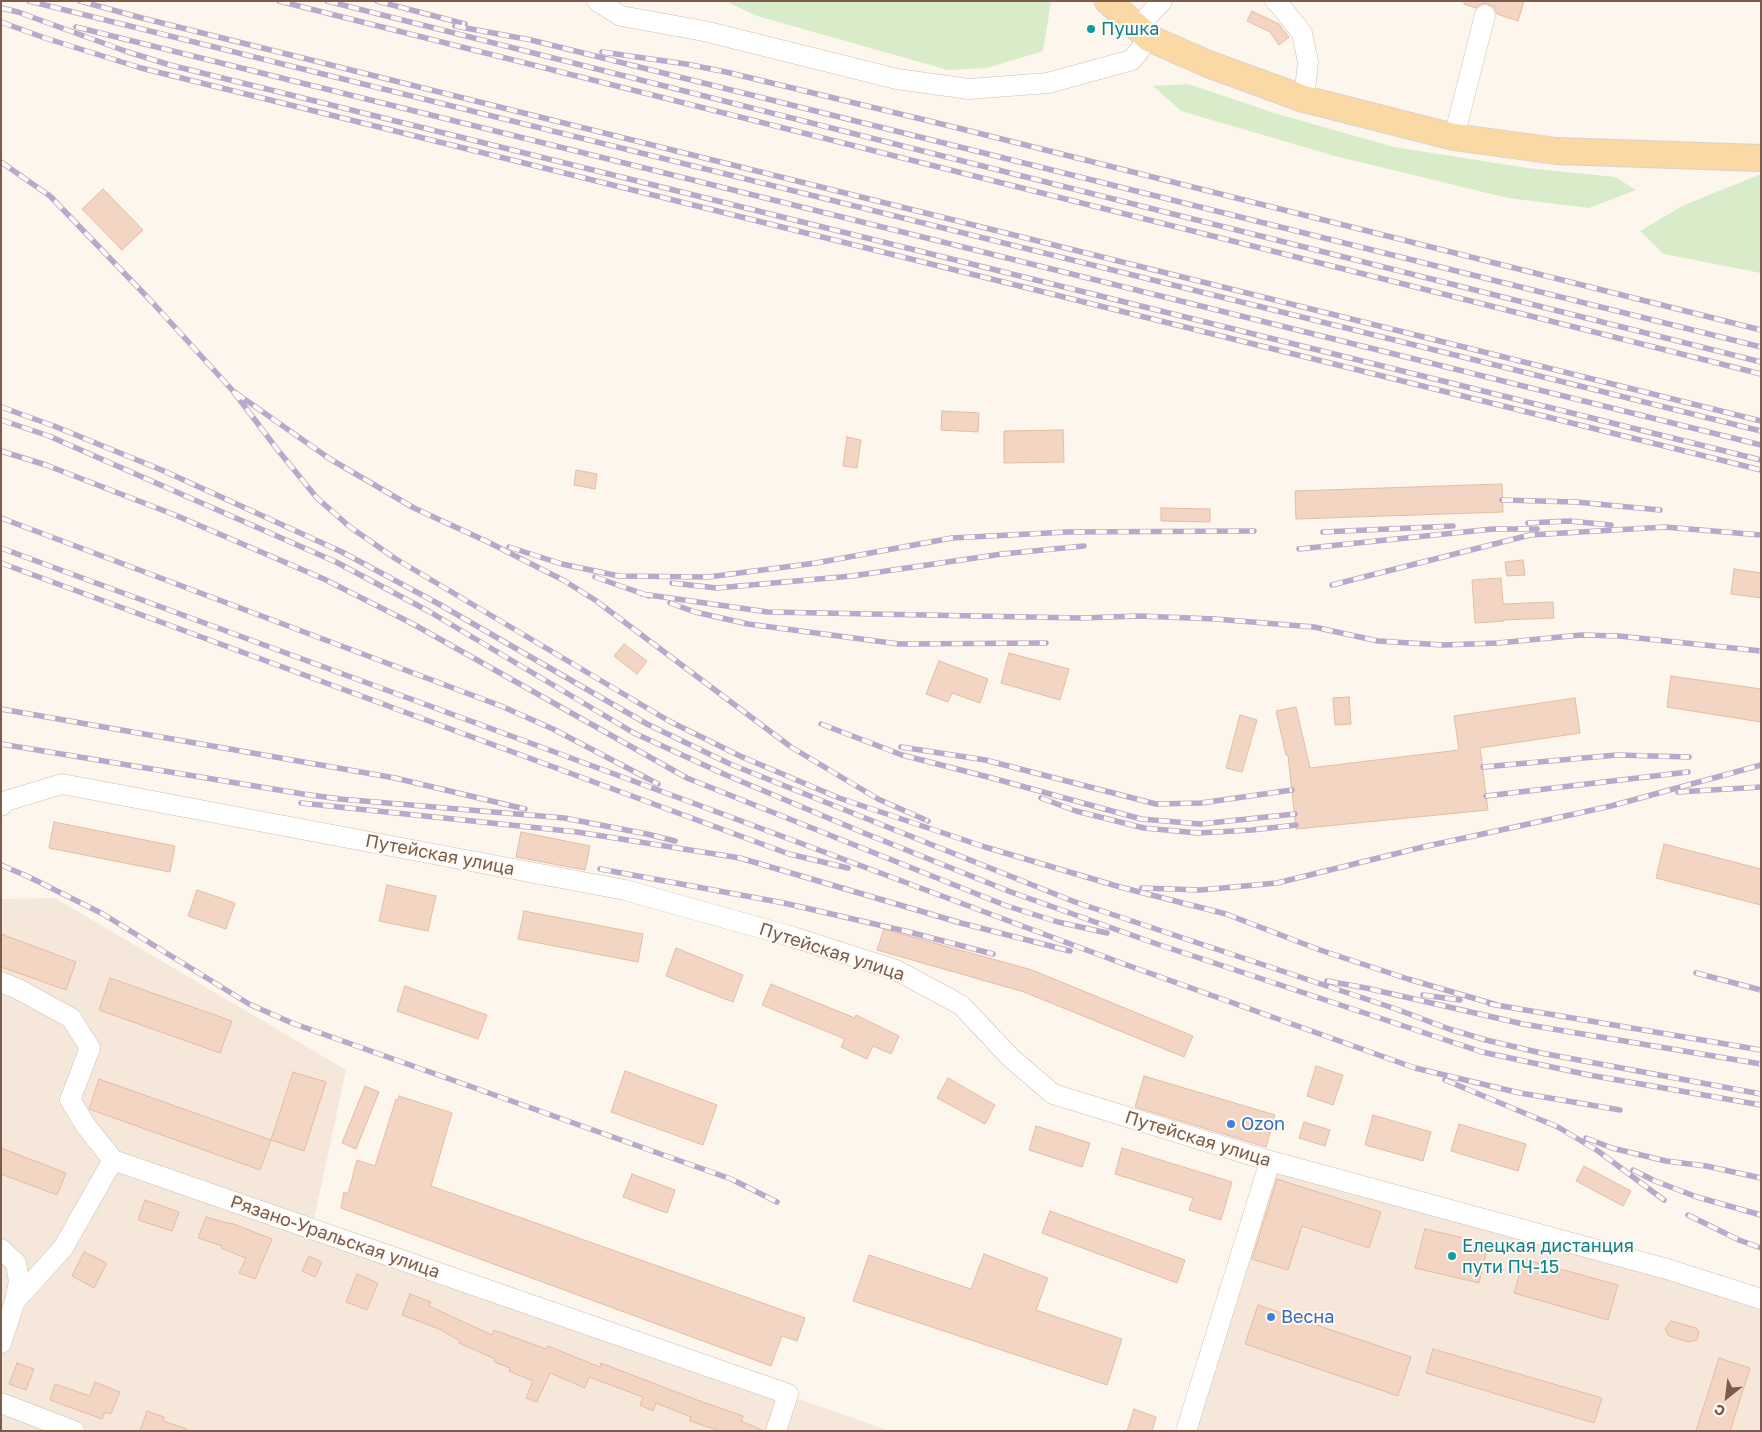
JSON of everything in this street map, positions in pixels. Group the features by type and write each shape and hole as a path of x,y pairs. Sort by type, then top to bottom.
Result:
{"main road":[{"path":"1108,1 1143,33 1208,64 1304,99 1454,137 1556,151 1761,158"}],"street":[{"path":"597,1 621,16 704,31 897,78 969,89 1048,83 1132,60 1143,33 1162,1"},
{"path":"1275,1 1302,33 1308,62 1304,99"},
{"path":"1454,137 1485,15"},
{"name":"Путейская улица","path":"1,806 6,801 62,784 624,890 896,970 961,1005 1011,1058 1053,1094 1270,1161 1667,1269 1761,1299"},
{"path":"1,982 72,1018 90,1048 70,1100 86,1126 113,1160 63,1248 15,1301"},
{"name":"Рязано-Уральская улица","path":"113,1160 788,1394 776,1431"},
{"path":"1186,1431 1270,1161"},
{"path":"1,1249 16,1263 19,1281 15,1301 1,1343"},
{"path":"1,1403 74,1431"}],"shaded area":[{"path":"55,898 346,1070 312,1229 890,1431 1,1431 1,899"},
{"path":"1270,1161 1761,1299 1761,1431 1186,1431"}],"green space":[{"path":"725,1 1051,2 1043,51 987,68 948,70 757,16"},
{"path":"1188,84 1274,113 1394,147 1527,168 1615,177 1636,190 1589,208 1508,198 1335,156 1181,111 1153,86"},
{"path":"1761,174 1761,273 1664,254 1640,231 1684,205"}],"building":[{"path":"1464,1 1524,1 1518,21 1497,14 1494,7 1488,4 1481,4 1476,8 1464,4"},
{"path":"1252,11 1279,24 1289,37 1279,45 1270,32 1247,21"},
{"path":"103,189 143,230 122,250 82,209"},
{"path":"942,411 979,413 978,432 941,430"},
{"path":"1063,430 1064,462 1004,463 1004,431"},
{"path":"847,437 861,440 857,468 843,466"},
{"path":"576,470 597,474 595,489 574,485"},
{"path":"1502,484 1503,512 1296,519 1295,491"},
{"path":"1161,508 1210,509 1210,522 1161,521"},
{"path":"1523,560 1525,575 1507,576 1505,562"},
{"path":"1734,569 1761,573 1761,598 1731,594"},
{"path":"1501,578 1503,604 1553,602 1554,618 1475,623 1472,580"},
{"path":"624,644 647,661 637,674 614,656"},
{"path":"1009,653 1069,669 1060,700 1001,683"},
{"path":"939,661 988,679 980,703 952,693 948,702 926,694"},
{"path":"1671,676 1761,689 1761,722 1667,707"},
{"path":"1349,697 1351,724 1335,725 1333,698"},
{"path":"1575,698 1580,733 1480,748 1488,810 1296,829 1288,755 1286,755 1276,711 1296,707 1310,768 1459,750 1454,716"},
{"path":"1240,715 1257,720 1242,772 1226,768"},
{"path":"54,822 175,846 170,872 49,848"},
{"path":"521,832 590,846 585,870 516,857"},
{"path":"1664,844 1761,869 1761,905 1656,878"},
{"path":"387,885 436,896 428,931 379,921"},
{"path":"197,890 235,903 226,929 188,916"},
{"path":"524,911 643,934 638,962 518,939"},
{"path":"884,929 1032,970 1193,1036 1184,1057 1024,992 877,950"},
{"path":"1,934 76,962 66,990 1,967"},
{"path":"676,948 743,975 733,1002 666,976"},
{"path":"110,978 232,1021 220,1053 99,1010"},
{"path":"771,984 855,1018 856,1015 899,1036 891,1054 873,1046 867,1059 841,1047 845,1039 762,1005"},
{"path":"405,986 487,1015 478,1039 397,1011"},
{"path":"1316,1066 1343,1075 1333,1105 1307,1096"},
{"path":"625,1071 717,1105 703,1145 611,1112"},
{"path":"293,1072 326,1082 304,1151 271,1140"},
{"path":"1144,1076 1275,1115 1266,1147 1135,1107"},
{"path":"948,1078 995,1105 985,1124 937,1098"},
{"path":"99,1079 271,1140 260,1170 89,1109"},
{"path":"365,1086 379,1092 356,1149 342,1143"},
{"path":"399,1096 452,1113 431,1186 805,1318 797,1341 782,1336 771,1366 341,1208 344,1192 348,1194 357,1160 375,1166 396,1099 398,1100"},
{"path":"1373,1115 1431,1132 1423,1161 1365,1145"},
{"path":"1304,1122 1330,1130 1325,1146 1299,1138"},
{"path":"1459,1124 1526,1144 1518,1171 1451,1151"},
{"path":"1036,1126 1090,1143 1082,1167 1029,1150"},
{"path":"1,1148 66,1173 57,1195 1,1174"},
{"path":"1122,1148 1232,1182 1221,1220 1189,1210 1193,1198 1115,1174"},
{"path":"1584,1166 1631,1191 1623,1206 1576,1181"},
{"path":"632,1174 675,1190 667,1213 623,1197"},
{"path":"1277,1179 1381,1212 1369,1248 1302,1226 1288,1270 1252,1259"},
{"path":"145,1200 179,1212 172,1231 138,1220"},
{"path":"1050,1211 1185,1260 1177,1283 1042,1233"},
{"path":"206,1217 231,1223 272,1239 255,1279 239,1273 246,1258 221,1248 222,1246 198,1238"},
{"name":"Елецкая дистанция пути ПЧ-15","path":"1425,1229 1488,1244 1479,1283 1415,1268"},
{"path":"84,1252 107,1263 94,1288 72,1276"},
{"path":"984,1254 1048,1278 1036,1310 1122,1339 1107,1385 853,1301 869,1255 971,1289"},
{"path":"309,1256 322,1262 315,1277 302,1271"},
{"path":"1524,1259 1618,1285 1608,1320 1514,1293"},
{"path":"357,1274 378,1283 367,1310 346,1302"},
{"path":"410,1294 431,1302 429,1306 492,1335 494,1330 546,1349 548,1346 600,1367 601,1363 743,1416 741,1421 764,1431 720,1431 690,1421 691,1417 656,1403 653,1411 640,1405 643,1397 589,1377 585,1388 550,1373 537,1402 526,1398 533,1381 509,1371 510,1368 494,1362 495,1359 459,1343 460,1341 439,1329 402,1315"},
{"path":"1258,1305 1411,1357 1398,1396 1245,1344"},
{"path":"1671,1321 1696,1328 1699,1332 1697,1340 1689,1342 1669,1336 1665,1329"},
{"path":"1433,1349 1602,1398 1594,1423 1426,1373"},
{"path":"1719,1358 1750,1368 1730,1431 1696,1431"},
{"path":"17,1363 34,1369 26,1390 9,1384"},
{"path":"95,1382 120,1392 111,1414 105,1412 102,1419 50,1400 55,1384 90,1396"},
{"path":"1134,1409 1156,1417 1152,1431 1127,1431"},
{"path":"147,1411 164,1417 163,1421 187,1429 186,1431 140,1431"}],"railway":[{"path":"29,1 1761,431"},
{"path":"80,1 1761,421"},
{"path":"279,1 1761,374"},
{"path":"327,1 1761,362"},
{"path":"377,1 465,24"},
{"path":"1,8 18,12 125,51 170,65 1761,460"},
{"path":"1,22 141,68 1761,470"},
{"path":"455,26 531,40 1761,347"},
{"path":"76,27 1761,445"},
{"path":"602,52 686,64 726,72 954,127 1761,330"},
{"path":"1,162 50,196 152,302 233,391 330,459 414,508 488,542 563,580 595,600 791,747 878,799 928,821"},
{"path":"233,391 317,498 350,527 396,559 669,721 740,756 839,798 985,847 1120,887 1226,914 1320,950 1408,979 1497,1005"},
{"path":"1,407 54,426 164,471 342,552 437,603 647,724 730,764 1075,902 1486,1040 1541,1053 1761,1094"},
{"path":"1,420 49,436 336,562 430,612 634,733 726,775 1011,892 1154,943 1482,1052 1589,1075 1761,1105"},
{"path":"1,451 46,465 175,515 324,579 413,624 687,778 1007,906 1058,922 1107,933"},
{"path":"1502,500 1576,502 1660,510"},
{"path":"1,518 501,706 553,729 658,784"},
{"path":"1528,523 1569,521 1611,525"},
{"path":"1323,532 1453,526"},
{"path":"1332,585 1530,535 1665,527 1761,535"},
{"path":"1299,549 1493,529 1537,529"},
{"path":"509,547 562,564 619,576 708,577 816,563 952,538 1067,532 1254,531"},
{"path":"672,583 717,588 852,576 1002,554 1084,546"},
{"path":"1,548 1124,964 1415,1068 1520,1093 1620,1110"},
{"path":"1,563 789,854 848,868"},
{"path":"595,577 649,596"},
{"path":"642,594 768,612 1081,618 1139,616 1215,619 1314,627 1378,641 1443,645 1498,643 1581,635 1619,636 1761,651"},
{"path":"670,603 695,612 748,624 899,644 1046,643"},
{"path":"1,709 395,778 525,809"},
{"path":"821,724 902,755 1141,819 1200,824 1295,814"},
{"path":"1,744 340,799 564,818 675,841"},
{"path":"901,747 985,760 1156,804 1201,803 1292,790"},
{"path":"1483,767 1617,755 1689,757"},
{"path":"1142,888 1200,890 1277,883 1423,847 1611,806 1761,765"},
{"path":"1486,796 1688,772"},
{"path":"1678,792 1761,787"},
{"path":"1041,798 1076,811 1144,828 1198,833 1296,825"},
{"path":"301,803 577,832 740,858 961,923 1070,951"},
{"path":"1,865 103,914 249,1004 292,1023 731,1179 777,1202"},
{"path":"600,869 784,903 993,954"},
{"path":"1696,973 1761,990"},
{"path":"1327,981 1366,988 1523,1024 1761,1064"},
{"path":"1423,995 1460,1000"},
{"path":"1490,1004 1761,1050"},
{"path":"1445,1080 1558,1127 1598,1151 1664,1200"},
{"path":"1586,1138 1612,1148 1666,1161 1706,1166 1761,1178"},
{"path":"1633,1170 1655,1181 1697,1197 1761,1215"},
{"path":"1688,1215 1739,1240 1761,1248"}],"place":[{"name":"Пушка","path":"1091,29"},
{"name":"Ozon","path":"1231,1124"},
{"name":"Елецкая дистанция пути ПЧ-15","path":"1452,1256"},
{"name":"Весна","path":"1271,1317"}]}
